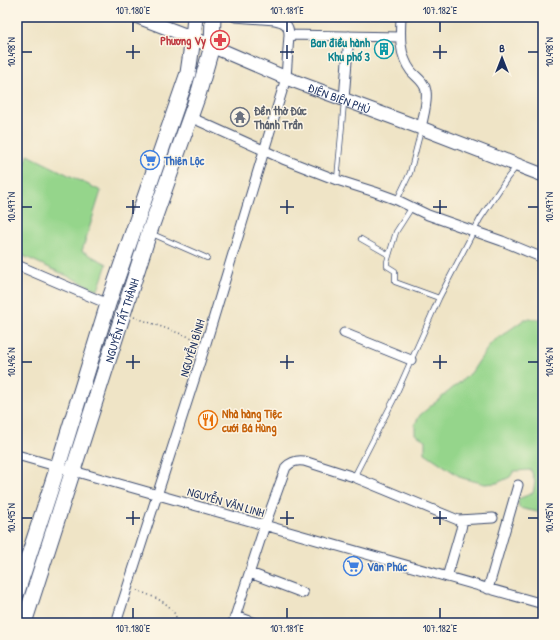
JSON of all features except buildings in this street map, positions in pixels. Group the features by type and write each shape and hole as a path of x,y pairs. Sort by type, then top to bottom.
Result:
{"main road":[{"name":"NGUYỄN TẤT THÀNH","path":"17,592 108,304 188,73 195,17"},
{"name":"NGUYỄN TẤT THÀNH","path":"24,623 149,232 198,95 212,46 213,17"}],"street":[{"name":"ĐIỆN BIÊN PHỦ","path":"138,17 193,38 286,78 543,175"},
{"path":"235,17 281,21 287,24 289,35 400,37"},
{"path":"401,17 400,37 402,54 406,64 425,86 426,92 421,128"},
{"name":"NGUYỄN BÌNH","path":"116,623 206,343 286,78 289,35"},
{"path":"344,99 349,36"},
{"path":"190,117 337,180 397,200 428,215 543,258"},
{"path":"17,265 108,304"},
{"path":"344,333 411,360"},
{"name":"NGUYỄN VĂN LINH","path":"17,455 543,604"},
{"path":"255,623 235,620 265,526 286,467 290,462 297,460 354,477 458,520 462,524 447,578"},
{"path":"488,589 518,485"},
{"path":"458,520 493,518"},
{"path":"250,573 303,593"}],"lane":[{"path":"337,180 344,99"},
{"path":"397,200 410,173 421,128"},
{"path":"354,477 393,401 439,298 474,231 498,191 518,165"},
{"path":"412,207 396,232 387,266 395,271 394,282 439,298"},
{"path":"149,232 207,258"},
{"path":"361,240 389,255"}],"path":[{"path":"123,312 206,343"},
{"path":"128,586 161,601 170,607 177,618 177,623"}],"green space":[{"path":"28,155 101,191 82,251 107,264 98,290 17,253 17,187"},
{"path":"525,319 543,319 543,513 519,508 518,499 533,493 535,482 531,470 514,471 510,477 497,483 485,484 462,478 425,453 425,440 415,434 415,424 420,415 471,373 491,343"}],"place":[{"name":"Phương Vy","path":"220,40"},
{"name":"Ban điều hành Khu phố 3","path":"384,49"},
{"name":"Đền thờ Đức Thánh Trần","path":"240,117"},
{"name":"Thiên Lộc","path":"150,160"},
{"name":"Nhà hàng Tiệc cưới Bá Hùng","path":"208,420"},
{"name":"Vân Phúc","path":"353,566"}]}
